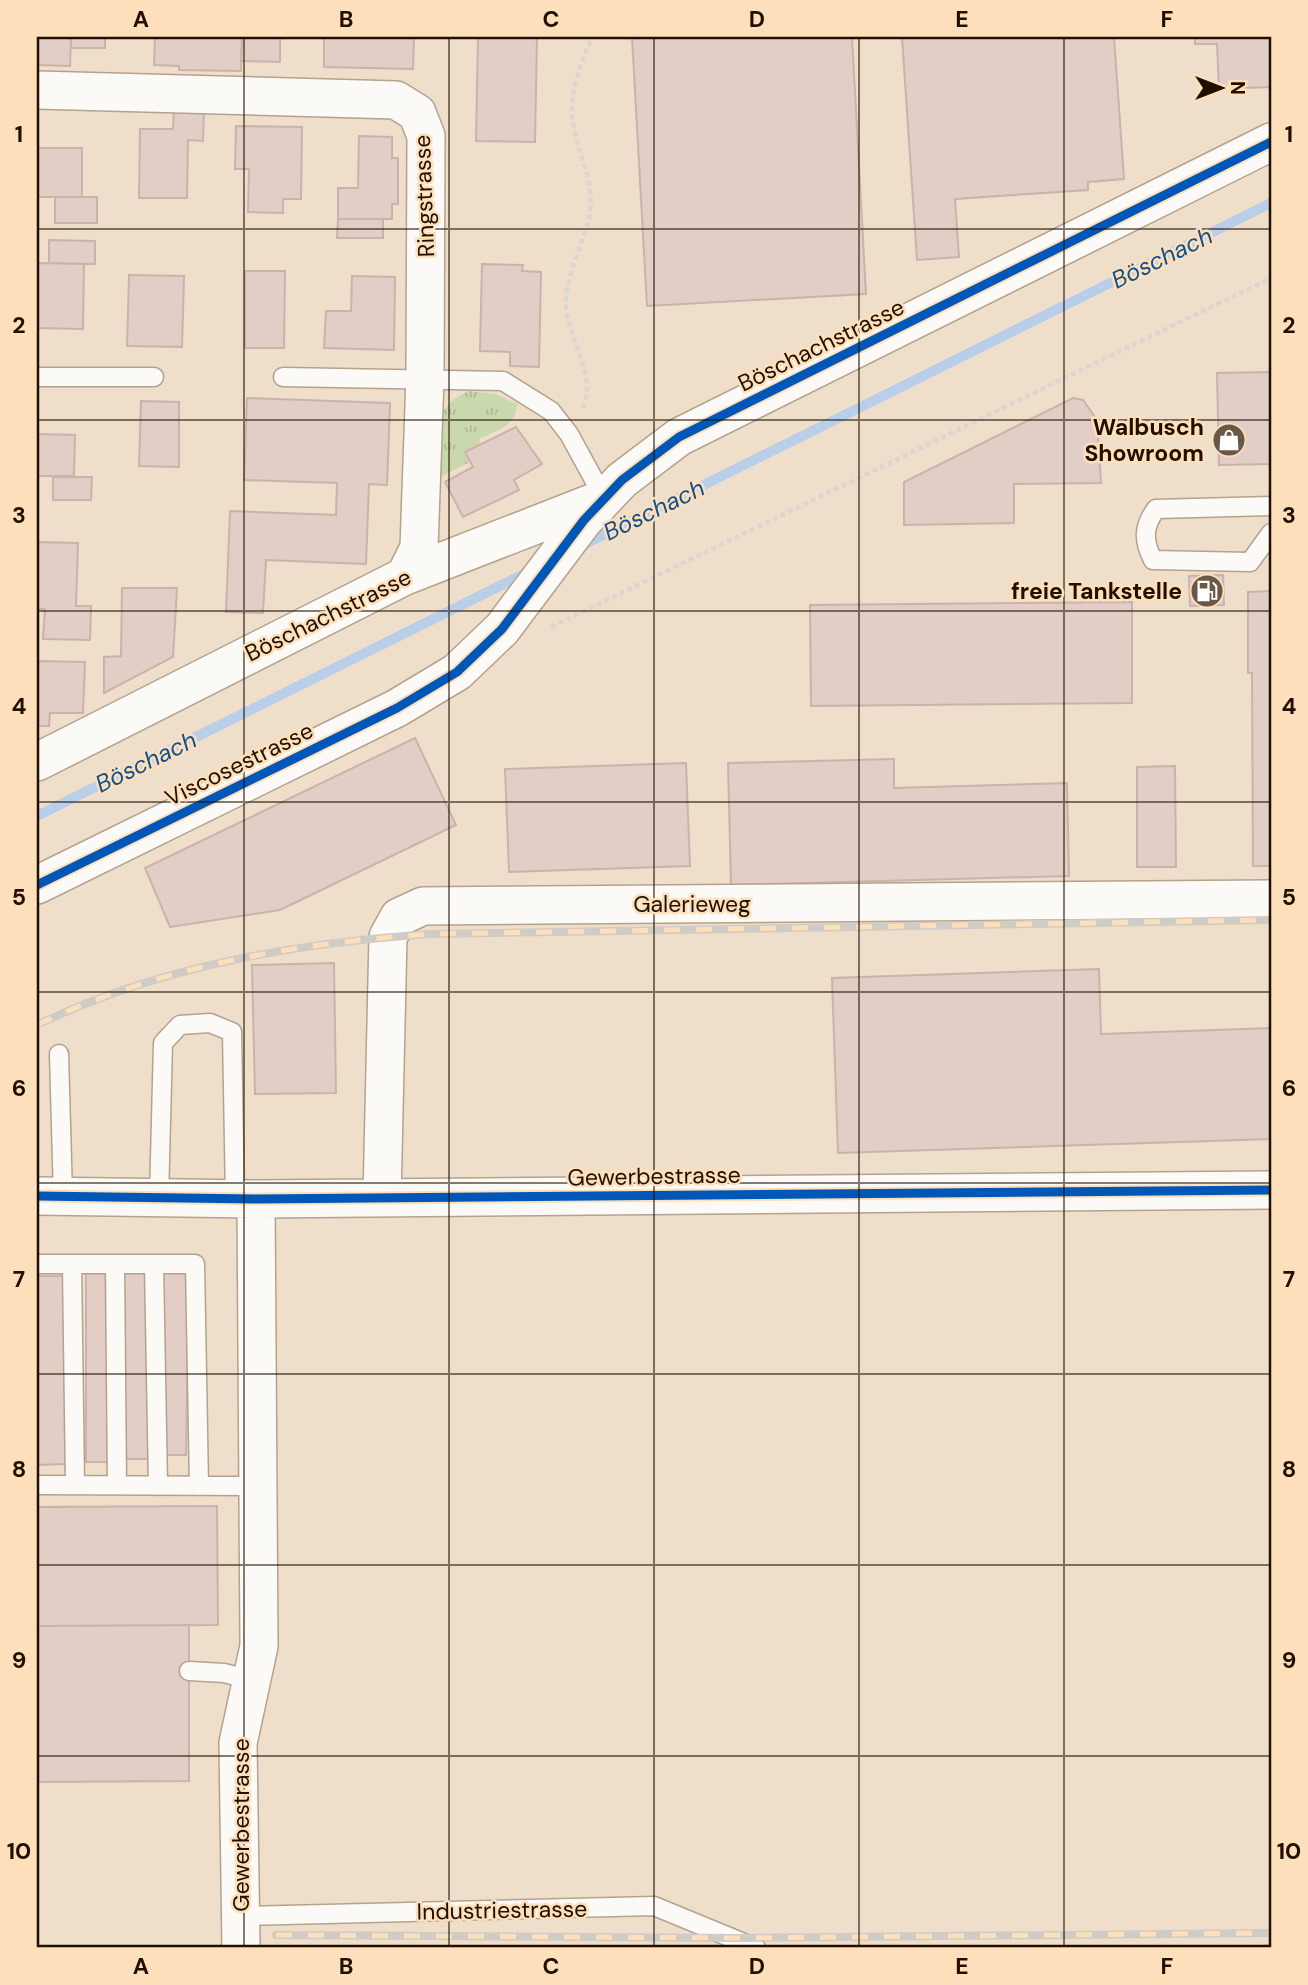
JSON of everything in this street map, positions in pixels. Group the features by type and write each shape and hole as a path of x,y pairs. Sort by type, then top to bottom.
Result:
{"street":[{"name":"Ringstrasse","path":"37,90 396,100 417,113 427,146 425,378 419,548 405,576"},
{"name":"Böschachstrasse","path":"457,672 502,629 603,499 679,437 1271,142"},
{"name":"Böschachstrasse","path":"37,762 405,576 603,499"},
{"name":"Viscosestrasse","path":"37,886 397,708 457,672"},
{"name":"Galerieweg","path":"382,1198 388,937 400,917 423,906 1271,900"},
{"name":"Gewerbestrasse","path":"50,1196 246,1199 1271,1190"},
{"name":"Gewerbestrasse","path":"241,1932 238,1743 259,1646 258,1486 246,1199"}],"lane":[{"path":"37,377 154,377"},
{"path":"283,377 503,381 551,411 569,434 603,499"},
{"path":"1271,506 1156,509 1146,523 1145,544 1153,560 1250,562 1271,533"},
{"path":"159,1198 163,1043 180,1025 210,1023 232,1032 246,1199"},
{"path":"50,1196 59,1054"},
{"path":"37,1264 195,1264 199,1486"},
{"path":"72,1264 75,1485"},
{"path":"115,1264 117,1485"},
{"path":"154,1264 158,1486"},
{"path":"37,1485 258,1486"},
{"path":"189,1671 224,1673 252,1680"},
{"name":"Industriestrasse","path":"241,1932 654,1906 756,1948"}],"path":[{"path":"569,434 587,398 586,377 568,326 566,298 590,211 589,175 573,128 573,96 579,69 592,37"},
{"path":"538,633 1271,278"}],"green space":[{"path":"469,391 496,394 517,404 516,412 504,427 479,439 480,444 470,462 436,479 436,439 441,416 456,398"}],"building":[{"path":"37,37 71,37 70,66 37,65"},
{"path":"71,37 105,37 105,48 71,48"},
{"path":"155,37 242,37 241,71 179,70 179,66 154,65"},
{"path":"242,37 280,37 280,62 241,61"},
{"path":"324,37 414,37 413,69 324,67"},
{"path":"478,37 537,37 535,142 476,141"},
{"path":"632,37 852,37 866,294 647,306"},
{"path":"902,37 1114,37 1124,179 1088,182 1088,190 955,199 959,257 917,260"},
{"path":"1195,37 1271,37 1271,87 1219,89 1217,44 1195,44"},
{"path":"174,109 204,109 203,141 188,140 187,198 139,198 140,129 173,129"},
{"path":"236,126 302,127 301,199 283,199 283,213 248,212 249,169 235,169"},
{"path":"359,136 392,137 392,158 398,158 398,204 392,204 392,219 338,219 338,188 358,188"},
{"path":"37,148 82,148 82,197 37,197"},
{"path":"55,197 97,197 97,223 55,223"},
{"path":"338,219 383,219 383,238 337,238"},
{"path":"49,240 95,241 95,264 49,263"},
{"path":"37,263 84,264 83,329 37,328"},
{"path":"482,264 523,265 522,271 541,272 539,367 510,366 510,352 480,351"},
{"path":"245,271 285,271 284,348 245,348"},
{"path":"129,275 184,276 182,347 127,346"},
{"path":"352,276 395,277 394,350 324,348 326,311 351,311"},
{"path":"1271,372 1271,464 1219,465 1217,373"},
{"path":"247,398 390,403 387,485 369,484 366,564 266,560 263,613 226,612 230,511 336,515 337,483 244,480"},
{"path":"1073,398 1083,400 1097,420 1101,483 1014,484 1014,523 904,525 904,482"},
{"path":"141,401 179,402 179,467 139,466"},
{"path":"516,427 542,464 514,480 519,490 463,517 445,482 473,467 465,452"},
{"path":"37,434 75,435 74,476 37,476"},
{"path":"53,477 92,477 91,500 53,500"},
{"path":"37,542 78,543 76,606 91,606 90,640 43,639 45,609 37,609"},
{"name":"freie Tankstelle","path":"1223,575 1224,605 1190,606 1189,576"},
{"path":"122,588 177,588 173,657 104,693 104,657 121,656"},
{"path":"1271,591 1271,866 1253,866 1252,673 1248,673 1248,592"},
{"path":"1132,602 1132,703 811,706 810,605"},
{"path":"37,661 85,662 83,713 50,713 49,726 37,726"},
{"path":"415,738 456,825 280,910 170,927 145,868"},
{"path":"894,759 894,788 1067,783 1069,876 731,885 728,763"},
{"path":"686,763 690,866 509,872 505,769"},
{"path":"1175,766 1176,867 1137,867 1137,767"},
{"path":"334,963 336,1093 255,1094 252,965"},
{"path":"1099,969 1101,1034 1271,1028 1271,1139 838,1153 832,978"},
{"path":"124,1265 149,1265 149,1459 124,1459"},
{"path":"161,1267 189,1267 186,1455 166,1455"},
{"path":"86,1268 110,1268 111,1462 86,1462"},
{"path":"37,1276 63,1276 66,1464 37,1465"},
{"path":"217,1506 218,1625 37,1626 37,1507"},
{"path":"189,1625 189,1781 37,1782 37,1626"}],"waterway":[{"name":"Böschach","path":"579,547 1271,203"},
{"name":"Böschach","path":"37,816 530,571"}],"railway":[{"path":"37,1025 131,987 180,973 279,951 380,938 431,934 1271,920"},
{"path":"276,1935 736,1938 1271,1933"}],"cycle path":[{"path":"37,885 397,708 457,672 502,629 584,520 622,480 679,437 1271,142"},
{"path":"37,1196 256,1199 1271,1190"}],"place":[{"name":"Walbusch Showroom","path":"1229,440"},
{"name":"freie Tankstelle","path":"1207,591"}]}
